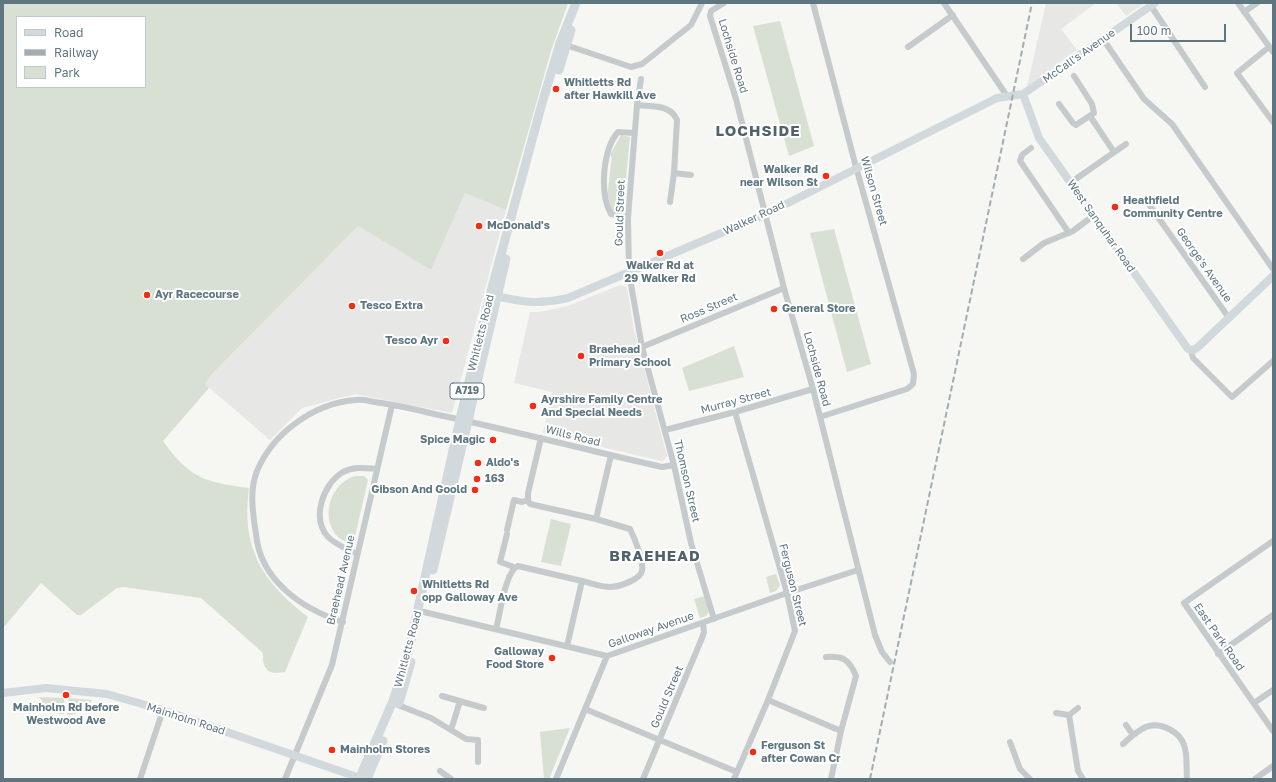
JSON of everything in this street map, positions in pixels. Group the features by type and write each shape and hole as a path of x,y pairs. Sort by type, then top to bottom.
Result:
{"main road":[{"name":"Whitletts Road","path":"362,779 394,701 408,654 493,295 541,107 560,43 576,3"},
{"name":"Whitletts Road","path":"493,295 539,130 566,45 582,3"},
{"name":"Whitletts Road","path":"362,779 398,705 408,675 424,612 464,420"}],"street":[{"path":"566,45 631,68 642,64 691,25 702,3"},
{"name":"Lochside Road","path":"724,3 711,11 710,16 736,99 784,288 813,389 875,635 882,652 890,662"},
{"name":"Wilson Street","path":"813,3 856,167 914,374 913,384 906,389 820,417"},
{"path":"944,3 1007,96"},
{"path":"1238,3 1271,50 1237,73 1273,122"},
{"path":"1244,12 1257,3"},
{"path":"1153,4 1205,87"},
{"name":"McCall's Avenue","path":"1021,95 1153,4"},
{"path":"908,47 953,16"},
{"path":"1103,39 1144,99 1172,124 1273,269"},
{"path":"1059,104 1076,125 1094,113 1094,108 1074,76"},
{"name":"Gould Street","path":"641,79 634,133 628,218 629,273 642,347"},
{"path":"1084,92 1091,88"},
{"name":"Walker Road","path":"493,295 528,303 547,303 568,298 766,214 856,167 997,98 1021,95"},
{"name":"West Sanquhar Road","path":"1021,95 1039,138 1185,346 1192,351"},
{"path":"637,105 667,108 677,120 674,173 670,202"},
{"path":"1061,119 1067,115"},
{"path":"1090,116 1114,152"},
{"path":"628,218 614,216 611,214 605,194 604,178 606,161 614,136 618,132 634,133"},
{"path":"1070,183 1126,144"},
{"path":"1031,148 1020,157 1022,165 1069,233"},
{"path":"674,173 691,175"},
{"name":"George's Avenue","path":"1148,203 1229,318"},
{"path":"1023,259 1044,243 1069,233 1093,216"},
{"path":"1273,276 1192,351 1193,358 1232,398 1273,361"},
{"name":"Ross Street","path":"642,347 784,288"},
{"name":"Thomson Street","path":"642,347 674,465 690,537 714,619"},
{"name":"Murray Street","path":"665,430 735,412 813,389"},
{"name":"Wills Road","path":"343,622 308,608 291,595 273,577 257,548 252,498 256,472 268,450 284,432 301,419 321,409 357,399 464,420 662,467 674,465"},
{"name":"Braehead Avenue","path":"285,779 332,665 392,405"},
{"name":"Ferguson Street","path":"734,779 796,631 787,593 735,412"},
{"path":"528,500 522,502 514,500 500,562 514,567 518,566 609,588 618,586 638,577 642,573 642,566 630,529 596,519 530,504 528,500 528,493 541,438"},
{"path":"596,519 611,455"},
{"path":"357,554 342,547 328,536 323,527 320,516 321,503 326,489 344,472 359,467 377,469"},
{"name":"East Park Road","path":"1273,541 1184,604 1273,731"},
{"path":"496,629 509,575 514,567"},
{"name":"Galloway Avenue","path":"424,612 607,656 787,593 858,570"},
{"path":"567,646 582,581"},
{"path":"1218,654 1273,615"},
{"name":"Gould Street","path":"643,779 702,638 704,632 703,623"},
{"path":"556,779 607,656"},
{"path":"826,657 840,656 847,661 856,676 841,731 831,779"},
{"name":"Mainholm Road","path":"3,693 46,688 107,694 163,710 362,779"},
{"path":"1254,703 1273,690"},
{"path":"442,696 484,708"},
{"path":"768,700 841,731"},
{"path":"451,730 460,701"},
{"path":"398,705 431,718 466,740 478,740 478,762"},
{"path":"1056,713 1069,715 1078,708"},
{"path":"585,709 737,772"},
{"path":"140,779 163,710"},
{"path":"1069,715 1078,771 1082,778 1073,779"},
{"path":"1126,724 1133,735"},
{"path":"1123,744 1133,735 1148,726 1160,726 1179,736 1184,744 1186,752 1187,779"},
{"path":"1010,742 1020,769 1030,779"},
{"path":"1255,779 1264,777 1273,766"},
{"path":"440,771 451,779"}],"shaded area":[{"path":"1046,3 1096,3 1061,29 1077,50 1027,87"},
{"path":"1116,3 1145,3 1126,16"},
{"path":"465,193 506,210 452,413 355,394 302,408 270,440 205,384 212,374 358,226 431,270"},
{"name":"Braehead Primary School","path":"620,285 627,287 634,330 667,456 661,461 543,433 552,392 514,383 530,312 539,312 568,306"}],"green space":[{"name":"Ayr Racecourse","path":"3,3 568,3 551,51 506,210 465,193 431,270 358,226 212,374 205,384 209,388 163,441 182,464 190,471 210,481 249,488 247,509 248,528 258,561 278,590 308,617 285,672 270,672 267,670 263,662 262,652 201,598 124,587 117,588 81,615 77,615 41,583 3,628"},
{"path":"780,21 814,146 789,156 753,26"},
{"path":"621,135 630,137 623,210 619,214 612,211 607,193 612,158 610,155"},
{"path":"834,229 871,364 847,372 810,233"},
{"path":"734,346 744,377 689,391 682,368"},
{"path":"355,476 364,476 368,480 353,545 339,538 333,530 329,512 330,502 339,486 346,480"},
{"path":"551,519 571,524 561,566 541,562"},
{"path":"776,574 780,585 776,591 770,593 766,577"},
{"path":"705,596 710,610 706,616 700,618 694,599"},
{"path":"39,697 64,698 64,714 52,711"},
{"path":"68,698 92,700 81,711 67,715"},
{"path":"570,728 549,779 544,779 540,732"}],"railway":[{"path":"870,779 1032,3"}],"place":[{"name":"Whitletts Rd after Hawkill Ave","path":"556,89"},
{"name":"Walker Rd near Wilson St","path":"826,176"},
{"name":"Heathfield Community Centre","path":"1115,207"},
{"name":"McDonald's","path":"479,226"},
{"name":"Walker Rd at 29 Walker Rd","path":"660,253"},
{"name":"Ayr Racecourse","path":"147,295"},
{"name":"Tesco Extra","path":"352,306"},
{"name":"General Store","path":"774,309"},
{"name":"Tesco Ayr","path":"446,341"},
{"name":"Braehead Primary School","path":"581,356"},
{"name":"Ayrshire Family Centre And Special Needs","path":"533,406"},
{"name":"Spice Magic","path":"493,440"},
{"name":"Aldo's","path":"478,463"},
{"name":"163","path":"477,479"},
{"name":"Gibson And Goold","path":"475,490"},
{"name":"Whitletts Rd opp Galloway Ave","path":"414,591"},
{"name":"Galloway Food Store","path":"552,658"},
{"name":"Mainholm Rd before Westwood Ave","path":"66,695"},
{"name":"Mainholm Stores","path":"332,750"},
{"name":"Ferguson St after Cowan Cr","path":"753,752"}],"district":[{"name":"LOCHSIDE","path":"758,131"},
{"name":"BRAEHEAD","path":"655,556"}]}
